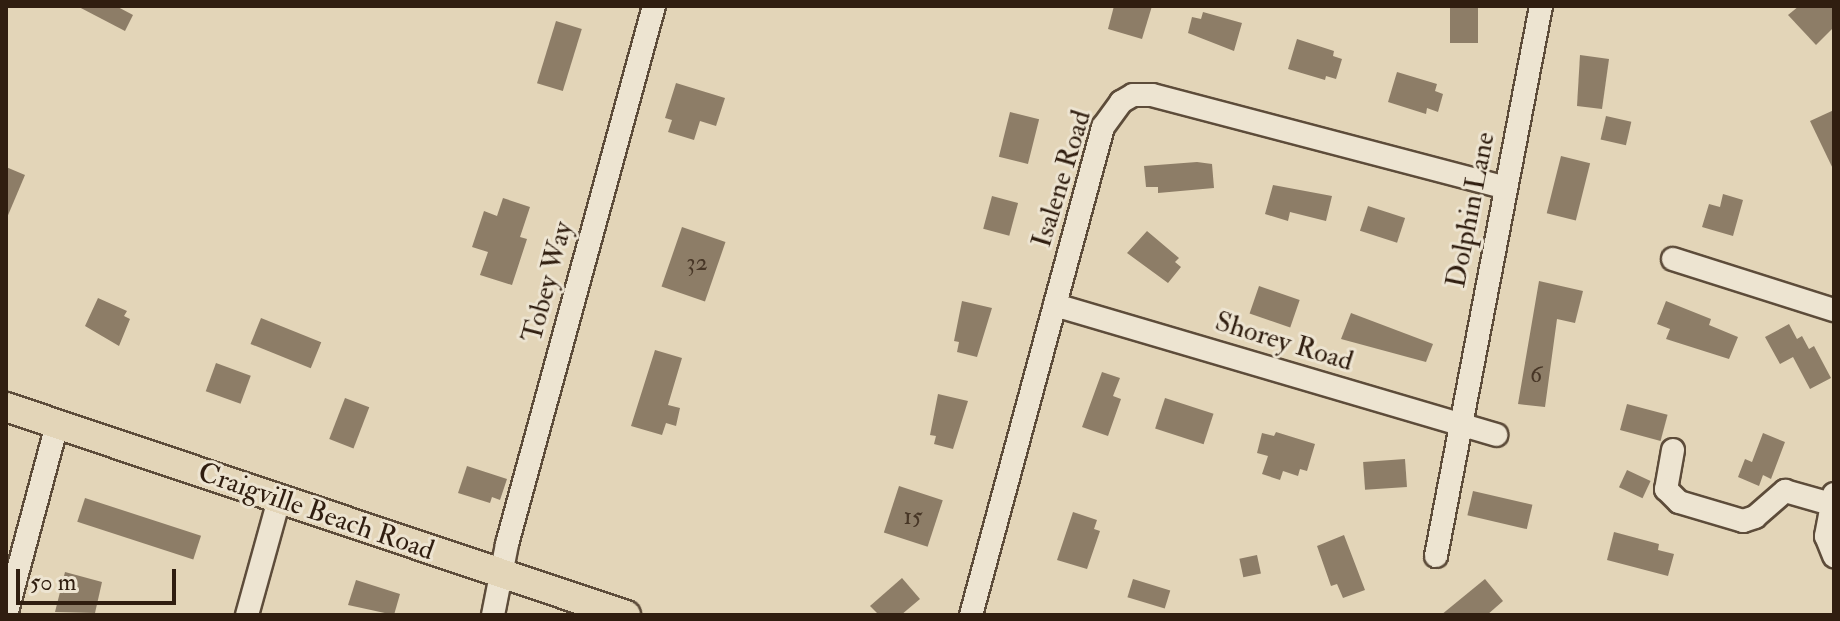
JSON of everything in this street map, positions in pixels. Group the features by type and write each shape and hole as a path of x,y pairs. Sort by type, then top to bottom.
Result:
{"main road":[{"name":"Craigville Beach Road","path":"6,407 626,615"}],"street":[{"name":"Tobey Way","path":"493,615 654,6"},
{"name":"Dolphin Lane","path":"1436,556 1458,425 1541,6"},
{"name":"Isalene Road","path":"971,615 1103,127 1113,110 1133,95 1246,117 1506,188"},
{"path":"1673,259 1834,310"},
{"name":"Shorey Road","path":"1055,305 1496,435"},
{"path":"6,615 57,424"},
{"path":"1673,450 1666,489 1679,502 1743,521 1755,517 1785,491 1832,499 1826,536 1834,556"},
{"path":"247,615 279,500"}],"building":[{"path":"77,6 116,6 133,15 125,31"},
{"path":"1114,6 1152,6 1142,39 1108,29"},
{"path":"1450,6 1478,6 1478,43 1450,43"},
{"path":"1799,6 1834,6 1834,27 1816,45 1788,15"},
{"path":"1203,12 1242,23 1234,51 1188,33 1192,17 1201,19"},
{"path":"556,21 582,29 563,91 537,83"},
{"path":"1297,39 1334,51 1333,56 1342,59 1336,79 1326,76 1325,80 1288,69"},
{"path":"1580,55 1609,59 1602,109 1577,106"},
{"path":"1397,72 1437,84 1435,91 1443,94 1438,112 1427,108 1426,114 1388,102"},
{"path":"676,83 725,98 716,126 700,121 694,140 668,132 672,120 665,118"},
{"path":"1834,110 1834,171 1810,121"},
{"path":"1010,112 1039,119 1028,164 999,157"},
{"path":"1606,116 1631,122 1626,145 1601,139"},
{"path":"1561,156 1590,163 1576,221 1547,213"},
{"path":"1197,162 1212,164 1214,188 1158,193 1158,187 1146,187 1144,166"},
{"path":"6,167 25,175 6,220"},
{"path":"1273,185 1332,196 1326,221 1290,212 1288,221 1265,214"},
{"path":"1723,194 1743,200 1733,236 1702,227 1709,204 1720,207"},
{"path":"992,196 1018,203 1009,236 983,229"},
{"path":"503,198 530,207 520,237 527,239 512,285 480,275 488,252 472,247 484,211 497,216"},
{"path":"1368,206 1405,218 1397,243 1360,231"},
{"path":"682,227 725,242 705,302 661,287"},
{"path":"1147,231 1179,258 1175,262 1181,267 1168,283 1127,253"},
{"path":"1539,281 1583,291 1575,323 1557,319 1545,407 1518,404"},
{"path":"1259,286 1300,300 1290,327 1250,313"},
{"path":"98,298 127,311 124,316 130,319 119,346 85,326"},
{"path":"962,301 992,308 977,357 957,352 959,342 954,341"},
{"path":"1666,301 1711,319 1709,325 1738,337 1729,359 1666,339 1670,329 1657,324"},
{"path":"1351,313 1433,344 1426,362 1341,339"},
{"path":"261,318 321,342 311,368 251,344"},
{"path":"1789,324 1797,339 1802,336 1809,349 1814,346 1831,378 1810,389 1793,357 1780,364 1765,337"},
{"path":"655,350 682,358 668,405 680,408 676,426 666,423 662,435 631,426"},
{"path":"216,363 251,376 241,404 206,391"},
{"path":"1102,372 1120,378 1113,396 1121,399 1108,436 1082,427"},
{"path":"938,394 968,401 953,449 934,444 936,436 930,435"},
{"path":"345,398 369,407 354,448 329,439"},
{"path":"1165,398 1214,414 1204,444 1155,428"},
{"path":"1627,404 1668,415 1661,441 1620,430"},
{"path":"1276,432 1315,444 1307,471 1300,469 1298,476 1283,471 1280,480 1262,474 1268,456 1257,453 1262,433 1274,436"},
{"path":"1763,433 1785,442 1771,479 1763,475 1759,486 1738,477 1745,459 1752,462"},
{"path":"1405,459 1407,487 1365,490 1363,462"},
{"path":"467,466 507,479 500,500 492,497 490,503 458,493"},
{"path":"1627,470 1651,481 1643,498 1619,487"},
{"path":"899,486 943,500 928,547 884,533"},
{"path":"1473,491 1532,505 1527,529 1467,515"},
{"path":"85,498 201,536 193,559 77,522"},
{"path":"1073,512 1097,520 1094,529 1100,531 1087,569 1057,560"},
{"path":"1614,532 1659,544 1658,550 1674,554 1668,576 1607,560"},
{"path":"1344,535 1365,590 1343,598 1337,584 1331,586 1317,546"},
{"path":"1257,555 1261,574 1243,577 1239,559"},
{"path":"65,572 102,582 95,613 55,612"},
{"path":"902,578 920,599 901,615 879,615 870,606"},
{"path":"1133,579 1170,590 1165,609 1127,597"},
{"path":"1485,579 1503,601 1487,615 1441,615"},
{"path":"356,580 400,594 394,615 348,605"}]}
